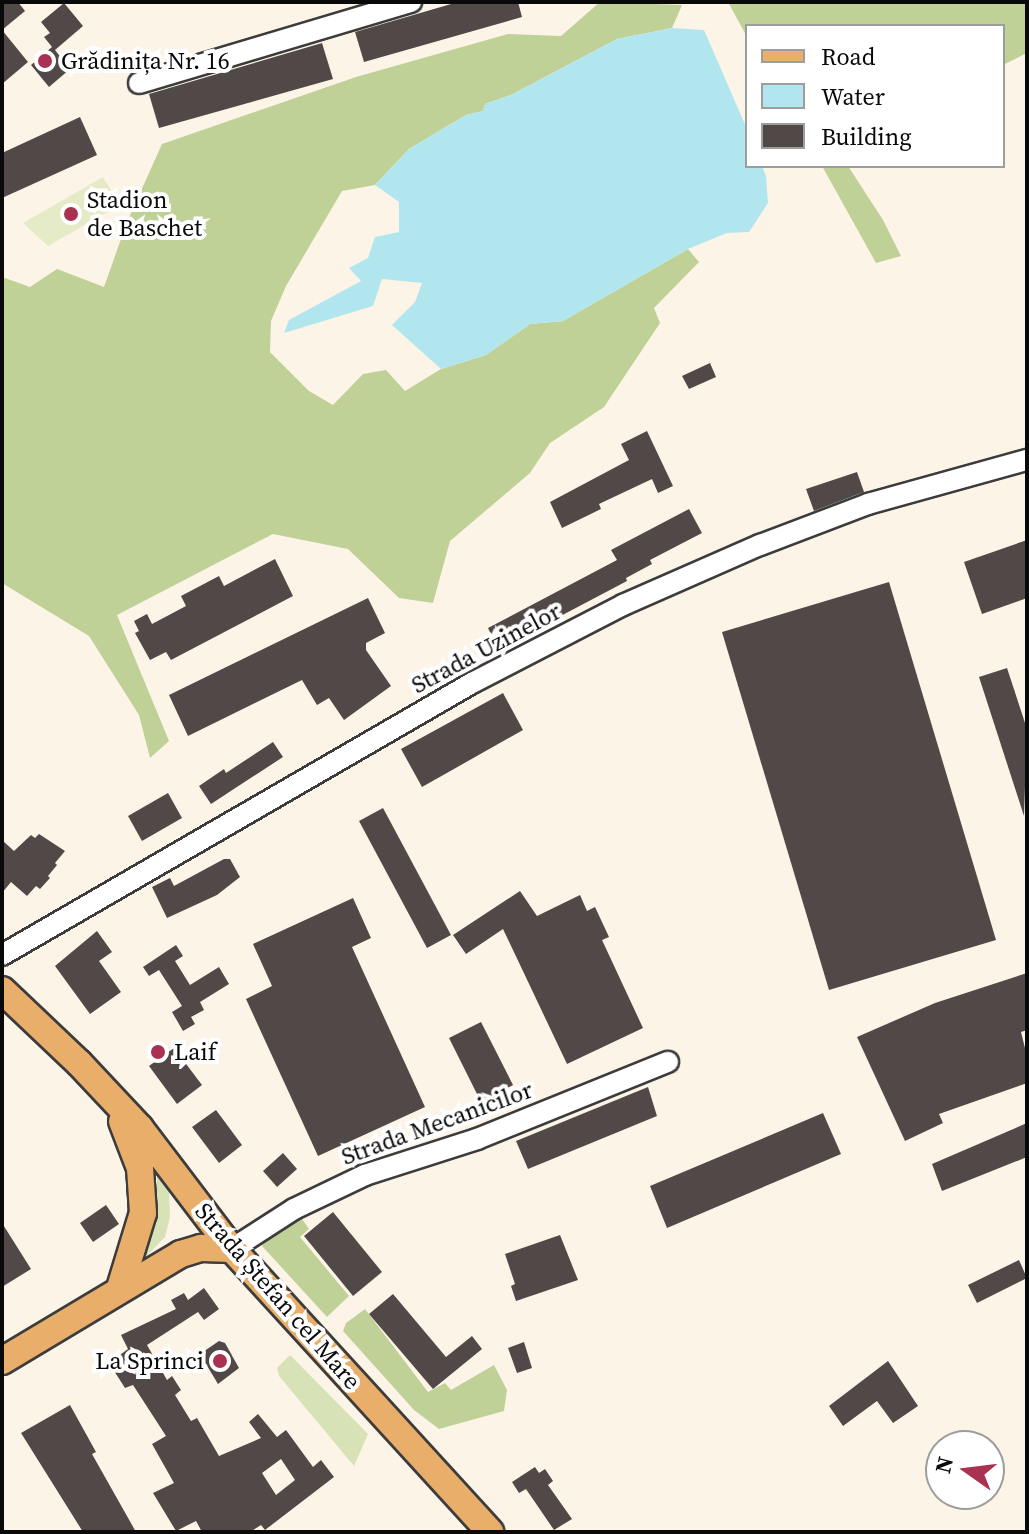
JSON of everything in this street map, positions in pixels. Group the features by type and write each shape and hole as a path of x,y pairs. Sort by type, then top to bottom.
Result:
{"main road":[{"name":"Strada Ștefan cel Mare","path":"2,990 79,1063 166,1160 232,1249 490,1532"},
{"path":"111,1100 132,1141 143,1183 142,1220 120,1288"},
{"path":"2,1361 181,1254 201,1248 232,1249"}],"street":[{"path":"139,83 411,2"},
{"name":"Strada Uzinelor","path":"2,955 472,683 623,605 760,545 868,504 1027,460"},
{"name":"Strada Mecanicilor","path":"232,1249 294,1209 365,1175 477,1139 668,1062"}],"green space":[{"path":"600,2 682,5 672,28 617,39 511,95 485,104 483,111 466,115 409,149 375,185 342,191 286,286 271,321 270,352 309,391 333,405 363,374 386,370 405,391 441,369 486,355 530,324 563,321 688,249 699,262 654,308 660,323 604,407 550,443 530,473 450,541 433,603 399,598 348,549 273,534 117,615 169,741 150,758 139,715 89,636 2,583 2,277 30,287 57,269 104,287 127,222 162,144 356,77 508,34 561,36"},
{"path":"728,2 1027,2 1027,53 1005,64 1005,24 745,24 745,33"},
{"path":"823,168 849,168 883,220 901,256 876,263"},
{"name":"Stadion de Baschet","path":"103,177 120,205 48,246 23,223"},
{"path":"157,1168 169,1191 170,1217 165,1237 140,1263 157,1200"},
{"path":"300,1216 309,1229 300,1237 349,1296 327,1317 262,1246 268,1236"},
{"path":"365,1309 428,1392 445,1383 451,1390 494,1365 507,1390 504,1411 439,1429 414,1410 343,1331 346,1323"},
{"path":"290,1355 368,1434 354,1466 279,1376 277,1368"}],"water":[{"path":"672,28 704,30 745,124 745,168 763,168 766,176 768,203 749,232 727,233 688,249 563,321 530,324 486,355 441,369 392,325 415,302 422,283 382,279 373,306 284,333 289,320 361,281 349,268 368,258 375,237 399,232 399,202 375,185 409,149 466,115 483,111 485,104 511,95 617,39"}],"building":[{"path":"2,2 18,2 25,11 2,30"},
{"path":"458,2 518,2 522,17 364,62 355,32"},
{"path":"64,3 83,26 55,50 70,69 49,87 31,65 52,47 44,37 50,33 41,22"},
{"path":"2,30 28,62 2,84"},
{"path":"322,43 333,79 159,128 149,94"},
{"path":"80,117 97,155 2,198 2,153"},
{"path":"710,363 716,377 689,389 682,376"},
{"path":"647,431 673,486 658,493 652,479 599,504 601,509 562,528 550,502 629,460 621,444"},
{"path":"857,472 864,492 814,511 806,489"},
{"path":"689,509 702,533 650,560 652,564 626,578 627,581 498,649 488,628 617,560 611,550"},
{"path":"1027,540 1027,598 982,614 964,562"},
{"path":"275,559 293,596 171,660 166,652 150,660 135,633 139,631 134,621 147,614 152,624 186,606 181,596 219,576 224,586"},
{"path":"889,582 996,940 829,990 722,632"},
{"path":"368,598 385,633 366,643 366,650 391,686 344,720 329,698 317,705 302,680 188,736 169,695"},
{"path":"1007,668 1027,729 1024,816 979,677"},
{"path":"503,693 523,730 422,787 401,749"},
{"path":"273,742 283,757 211,804 199,786 224,769 226,773"},
{"path":"168,793 182,818 142,841 128,816"},
{"path":"383,808 451,935 427,948 359,821"},
{"path":"39,834 65,851 55,863 57,865 48,876 50,878 40,889 36,886 27,896 11,882 2,893 2,840 14,851 31,835 35,838"},
{"path":"224,859 230,859 240,877 217,895 167,918 152,887 170,878 174,886"},
{"path":"520,891 537,916 580,895 587,911 595,907 609,937 602,940 643,1028 567,1064 503,929 466,954 453,935"},
{"path":"353,898 371,938 352,947 425,1107 318,1156 246,999 272,986 253,944"},
{"path":"97,931 112,952 99,961 121,992 90,1014 55,966"},
{"path":"176,945 183,956 175,961 190,985 219,967 229,984 200,1002 204,1010 191,1017 195,1024 183,1031 172,1012 182,1006 159,970 149,976 143,967"},
{"path":"1027,973 1027,1030 1021,1032 1027,1056 1027,1083 939,1114 943,1123 905,1141 857,1037 935,1003"},
{"path":"481,1022 513,1085 481,1102 449,1038"},
{"path":"174,1048 202,1085 177,1104 149,1066"},
{"path":"648,1087 657,1116 528,1169 516,1141"},
{"path":"216,1110 242,1145 219,1163 192,1127"},
{"path":"823,1113 841,1154 667,1228 650,1186"},
{"path":"1027,1123 1027,1157 942,1191 932,1164"},
{"path":"283,1153 297,1169 277,1187 263,1171"},
{"path":"106,1205 119,1224 93,1242 80,1223"},
{"path":"333,1212 382,1272 353,1296 304,1236"},
{"path":"2,1223 31,1269 2,1287"},
{"path":"560,1235 578,1280 516,1301 511,1286 515,1284 505,1254"},
{"path":"1019,1260 1027,1278 977,1303 968,1285"},
{"path":"204,1288 219,1309 204,1320 198,1312 147,1345 167,1380 172,1376 181,1390 175,1395 191,1421 197,1418 219,1456 261,1438 249,1422 258,1414 277,1437 286,1430 313,1467 321,1460 334,1477 265,1530 261,1525 250,1532 202,1532 196,1521 176,1531 153,1493 174,1483 152,1444 166,1436 133,1385 125,1388 109,1363 128,1349 121,1335 176,1309 171,1300 184,1293 188,1300","holes":["281,1459 295,1480 276,1495 262,1473"]},
{"path":"393,1294 446,1357 472,1336 482,1349 433,1389 369,1314"},
{"name":"La Sprinci","path":"219,1341 225,1343 239,1368 218,1384 200,1354"},
{"path":"524,1342 532,1368 517,1373 508,1348"},
{"path":"888,1361 918,1406 893,1423 877,1401 843,1426 829,1406"},
{"path":"70,1405 96,1452 92,1454 136,1532 83,1532 21,1433"},
{"path":"535,1467 539,1473 545,1469 553,1481 548,1485 572,1519 554,1530 526,1489 519,1493 512,1482"}],"place":[{"name":"Grădinița Nr. 16","path":"45,61"},
{"name":"Stadion de Baschet","path":"71,214"},
{"name":"Laif","path":"158,1052"},
{"name":"La Sprinci","path":"220,1361"}]}
